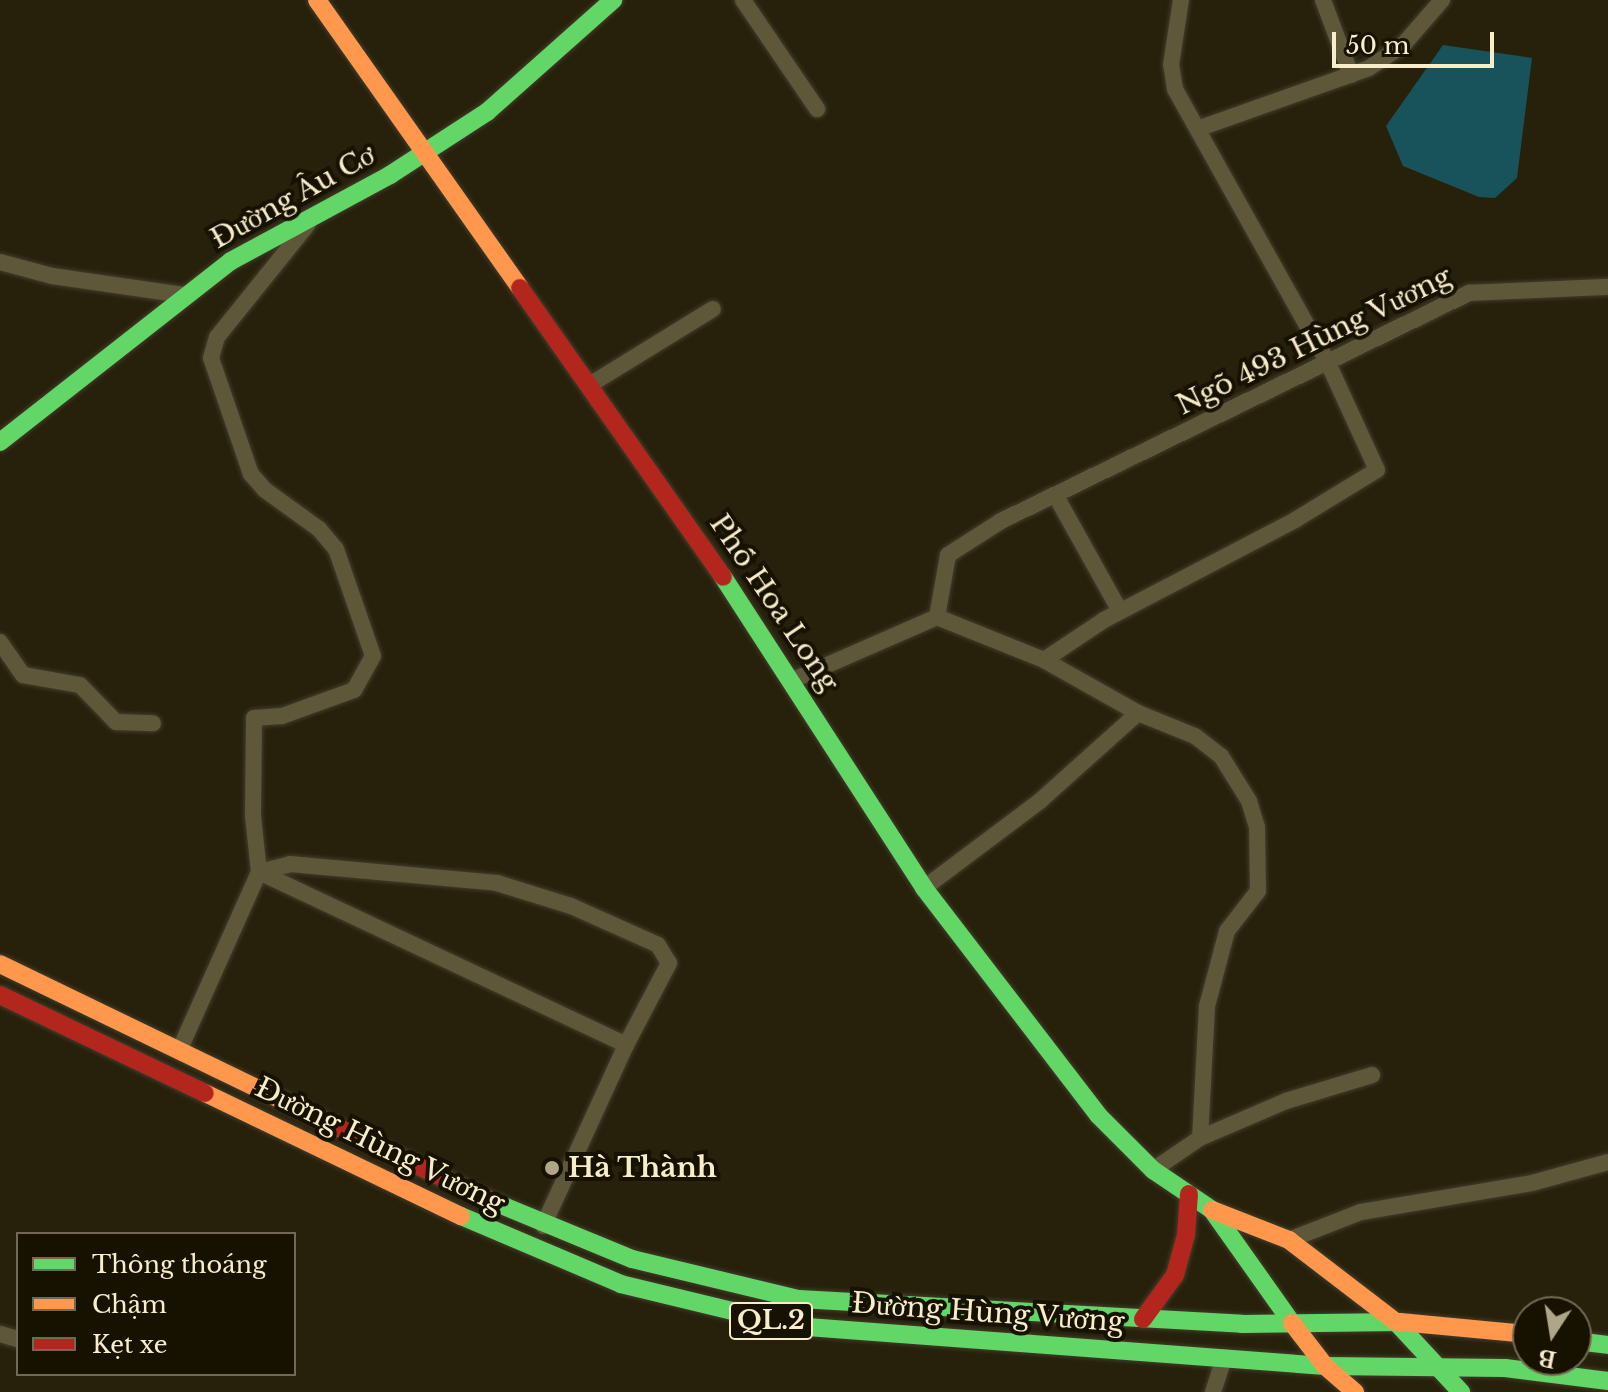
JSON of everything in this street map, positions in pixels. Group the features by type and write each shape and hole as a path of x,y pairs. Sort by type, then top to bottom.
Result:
{"main road":[{"name":"Phố Hoa Long","path":"317,0 591,384 793,680 924,888 1098,1115 1153,1170 1212,1210 1289,1240 1396,1322 1461,1392"},
{"name":"Đường Âu Cơ","path":"0,442 231,261 427,154 487,112 613,0"},
{"name":"Đường Hùng Vương","path":"0,964 543,1226 632,1259 799,1299 1143,1319 1396,1322 1512,1333"},
{"name":"Đường Hùng Vương","path":"0,995 533,1251 621,1284 794,1326 1325,1366 1437,1365 1608,1381"},
{"path":"1143,1319 1175,1275 1189,1194"},
{"name":"Phố Hoa Long","path":"1212,1210 1325,1366 1355,1392"}],"street":[{"path":"743,0 817,109"},
{"path":"1044,660 1120,611 1373,475 1377,464 1328,363 1172,78 1181,0"},
{"path":"1323,0 1351,75"},
{"path":"1200,128 1351,75 1403,45 1442,0"},
{"path":"179,1051 259,872 253,816 254,718 282,716 354,690 373,656 336,549 309,519 265,490 251,474 211,358 217,337 314,217"},
{"path":"0,262 52,276 184,295"},
{"name":"Ngõ 493 Hùng Vương","path":"937,617 948,555 1001,521 1057,498 1481,289 1608,287"},
{"path":"591,384 713,309"},
{"path":"1057,498 1120,611"},
{"path":"793,680 937,617 1044,660 1138,713 1195,736 1221,756 1249,801 1257,827 1258,891 1227,931 1207,1006 1200,1138"},
{"path":"0,642 23,675 80,685 116,722 153,723"},
{"path":"924,888 1041,800 1138,713"},
{"path":"259,872 290,864 497,883 571,906 658,945 669,963 626,1045 543,1226"},
{"path":"259,872 626,1045"},
{"path":"1153,1170 1200,1138 1286,1101 1372,1075"},
{"path":"1289,1240 1361,1212 1532,1183 1608,1162"},
{"path":"1213,1392 1224,1358"}],"water":[{"path":"1443,45 1532,58 1517,178 1495,198 1479,197 1403,166 1386,126"}],"traffic: fast":[{"path":"0,442 231,261 390,175 487,112 613,0"},
{"path":"723,577 924,888 1098,1115 1153,1170 1212,1210"},
{"path":"489,1200 632,1259 799,1299 1242,1324 1400,1322"},
{"path":"1212,1210 1292,1323"},
{"path":"461,1216 621,1284 794,1326 1325,1366 1505,1368 1608,1381"},
{"path":"1396,1322 1461,1392"},
{"path":"1592,1343 1608,1345"}],"traffic: slow":[{"path":"317,0 520,288"},
{"path":"0,964 308,1113"},
{"path":"205,1093 461,1216"},
{"path":"1212,1210 1289,1240 1396,1322"},
{"path":"1400,1322 1512,1332"},
{"path":"1292,1323 1325,1366 1355,1392"}],"traffic: jam":[{"path":"520,288 723,577"},
{"path":"0,995 205,1093"},
{"path":"308,1113 489,1200"},
{"path":"1143,1319 1175,1275 1186,1235 1189,1194"}],"place":[{"name":"Hà Thành","path":"552,1168"}]}
